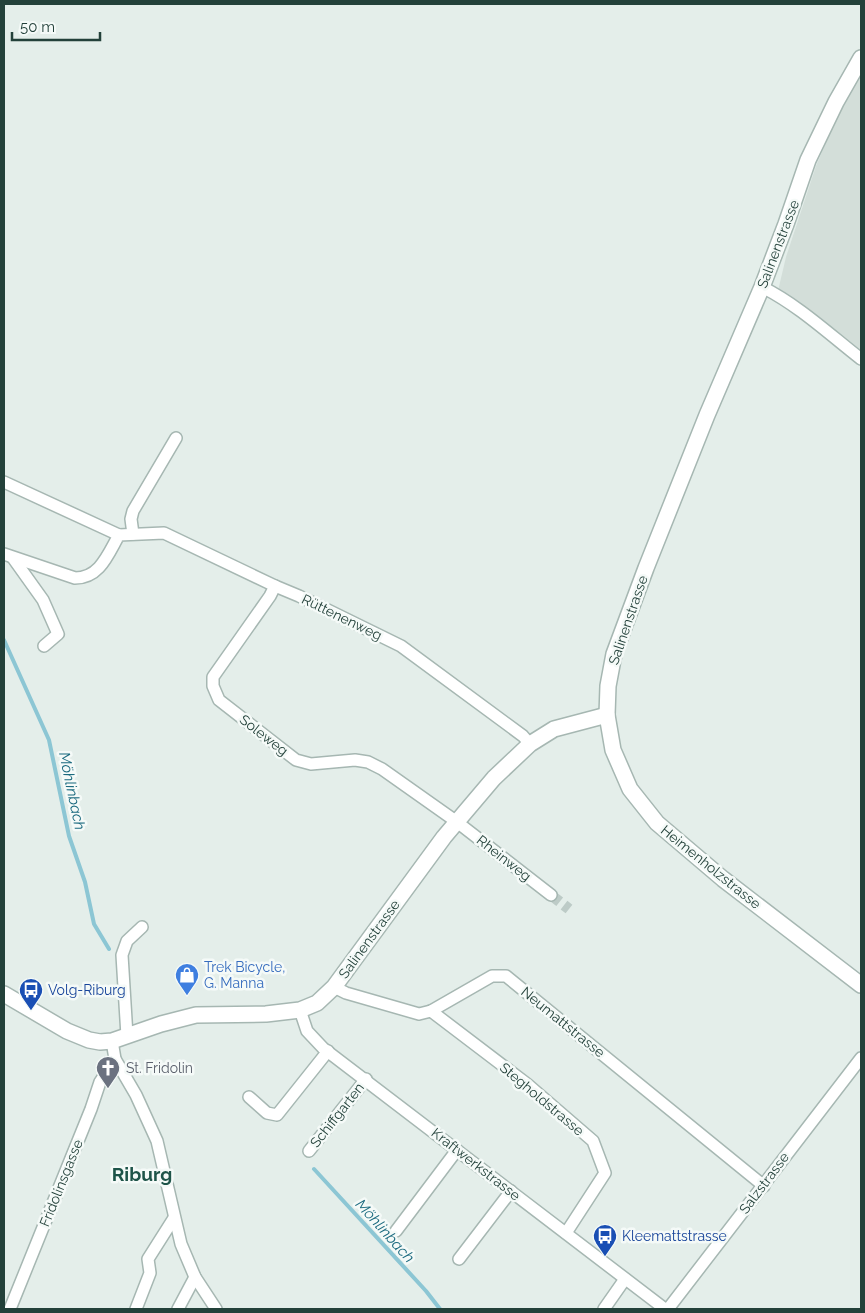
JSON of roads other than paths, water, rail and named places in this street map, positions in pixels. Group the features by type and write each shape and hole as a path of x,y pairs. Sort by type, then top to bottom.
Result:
{"street":[{"name":"Salinenstrasse","path":"112,1041 161,1024 196,1015 266,1014 300,1010 317,1003 334,987 457,822 494,778 530,744 554,729 607,715 608,686 614,654 707,415 762,287 808,160 836,102 861,58"},
{"path":"762,287 777,295 823,328 861,359"},
{"path":"133,534 131,519 133,511 176,438"},
{"path":"4,482 119,535 100,568 94,574 84,578 75,578 8,556"},
{"name":"Rüttenenweg","path":"119,535 164,533 401,646 523,736 530,744"},
{"path":"8,556 43,600 58,634 44,646"},
{"name":"Soleweg","path":"275,586 213,677 212,686 219,700 296,760 312,764 355,760 368,762 382,769 457,822"},
{"name":"Heimenholzstrasse","path":"607,715 613,750 630,789 657,823 723,879 861,985"},
{"name":"Rheinweg","path":"457,822 551,895"},
{"path":"127,1036 122,955 127,941 142,927"},
{"name":"Neumattstrasse","path":"334,987 346,993 420,1014 431,1011 492,976 506,976 764,1186"},
{"path":"4,994 79,1036 100,1042 112,1041 114,1059 136,1095 157,1141 181,1244 195,1277 216,1309"},
{"name":"Kraftwerkstrasse","path":"300,1010 307,1031 328,1051 625,1279 667,1309"},
{"name":"Stegholdstrasse","path":"431,1011 527,1084 593,1142 605,1173 566,1233"},
{"path":"249,1097 267,1113 277,1115 328,1051"},
{"name":"Salzstrasse","path":"667,1309 764,1186 861,1058"},
{"name":"Fridolinsgasse","path":"10,1309 71,1161 100,1082 114,1059"},
{"name":"Schiffgarten","path":"309,1151 366,1079"},
{"path":"396,1230 457,1150"},
{"path":"459,1259 511,1191"},
{"path":"136,1309 150,1273 148,1259 174,1218"},
{"path":"178,1309 195,1277"},
{"path":"604,1309 625,1279"}],"waterway":[{"name":"Möhlinbach","path":"4,640 49,740 69,836 85,882 94,924 109,949"},
{"name":"Möhlinbach","path":"314,1169 426,1291 440,1309"}],"tunnel":[{"path":"551,895 569,909"}],"place":[{"name":"Trek Bicycle, G. Manna","path":"187,996"},
{"name":"Volg-Riburg","path":"31,1011"},
{"name":"St. Fridolin","path":"108,1089"},
{"name":"Kleemattstrasse","path":"605,1257"}],"district":[{"name":"Riburg","path":"142,1174"}]}
